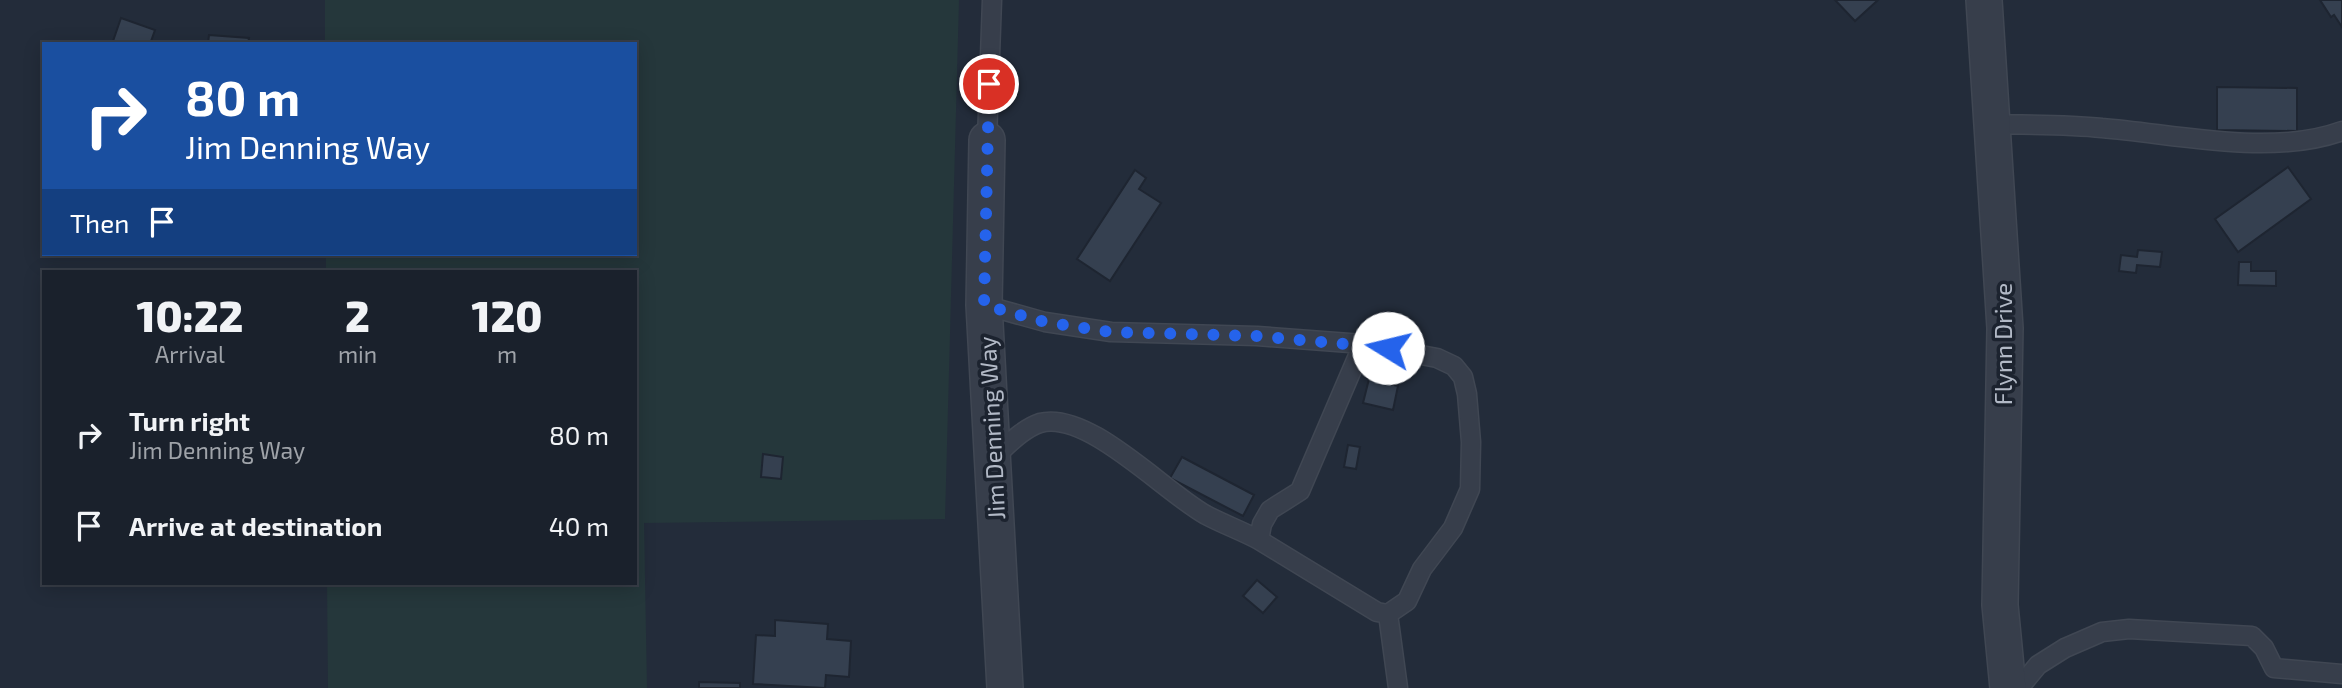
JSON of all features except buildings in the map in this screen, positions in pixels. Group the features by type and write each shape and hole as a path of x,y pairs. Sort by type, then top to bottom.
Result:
{"street":[{"name":"Flynn Drive","path":"1984,0 1989,124 2001,247 2005,328 2000,605 2008,688"},
{"name":"Jim Denning Way","path":"987,140 984,305 1005,688"}],"lane":[{"name":"Jim Denning Way","path":"987,140 992,0"},
{"path":"1989,124 2099,127 2229,141 2302,141 2342,131"},
{"path":"984,305 1045,322 1111,332 1257,336 1363,344 1437,358 1454,366 1463,377 1471,442 1470,489 1453,527 1422,569 1407,601 1388,614 1377,612 1259,540 1205,514 1098,436 1068,422 1042,423 1028,428 993,458"},
{"path":"1259,540 1262,524 1270,510 1300,491 1363,344"},
{"path":"1388,614 1398,688"},
{"path":"2019,688 2038,665 2064,648 2102,632 2129,629 2252,636 2264,648 2274,668 2342,674"}],"shaded area":[{"path":"325,0 959,0 945,519 644,523 647,688 328,688 327,585 637,585 637,270 326,270 326,256 637,256 637,42 325,42"}],"route":[{"path":"989,84 984,305 1045,322 1111,332 1257,336 1388,348"}]}
